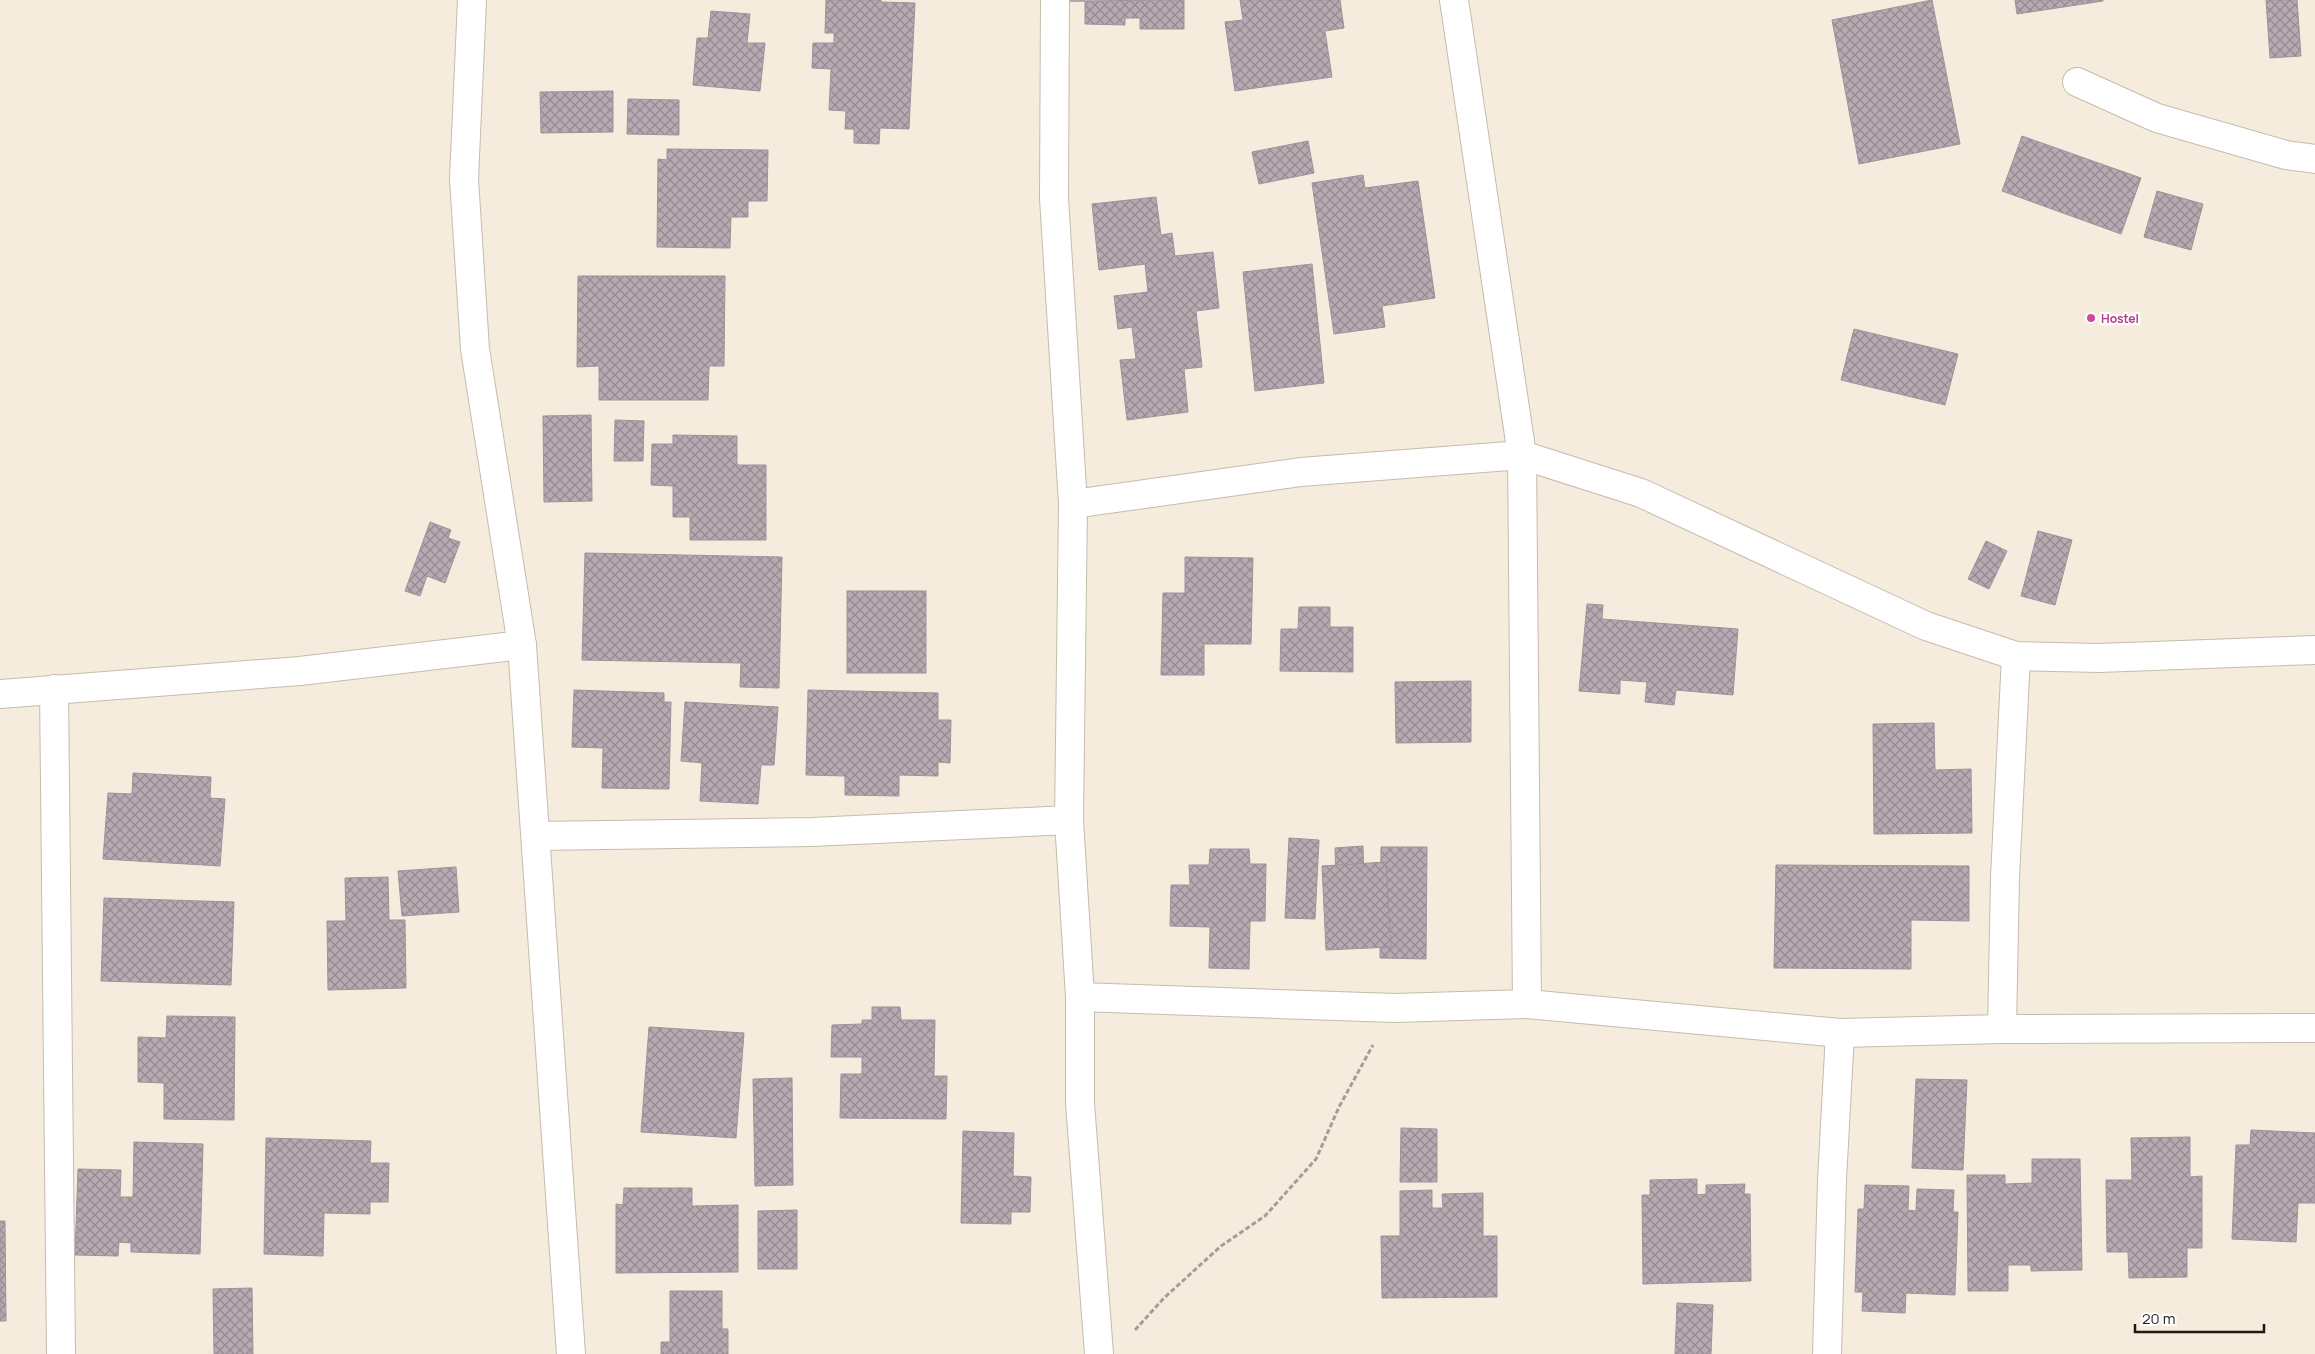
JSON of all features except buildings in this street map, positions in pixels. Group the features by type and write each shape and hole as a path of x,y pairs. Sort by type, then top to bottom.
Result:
{"street":[{"path":"472,0 464,179 475,349 522,645 571,1354"},
{"path":"1055,0 1054,198 1073,504 1068,820 1080,997 1080,1102 1099,1354"},
{"path":"1454,0 1522,455 1527,1004"},
{"path":"2078,82 2157,118 2286,154 2315,159"},
{"path":"1073,504 1302,472 1522,455 1641,493 1926,626 2016,656 2099,658 2315,650"},
{"path":"0,694 300,671 522,645"},
{"path":"2002,1029 2005,878 2016,656"},
{"path":"54,689 60,1354"},
{"path":"536,836 812,832 1068,820"},
{"path":"1080,997 1395,1008 1527,1004 1840,1033 2002,1029 2315,1028"},
{"path":"1827,1354 1832,1180 1840,1033"}],"path":[{"path":"1132,1333 1164,1298 1220,1246 1265,1216 1316,1160 1339,1106 1395,1008"}],"place":[{"name":"Hostel","path":"2091,318"}]}
